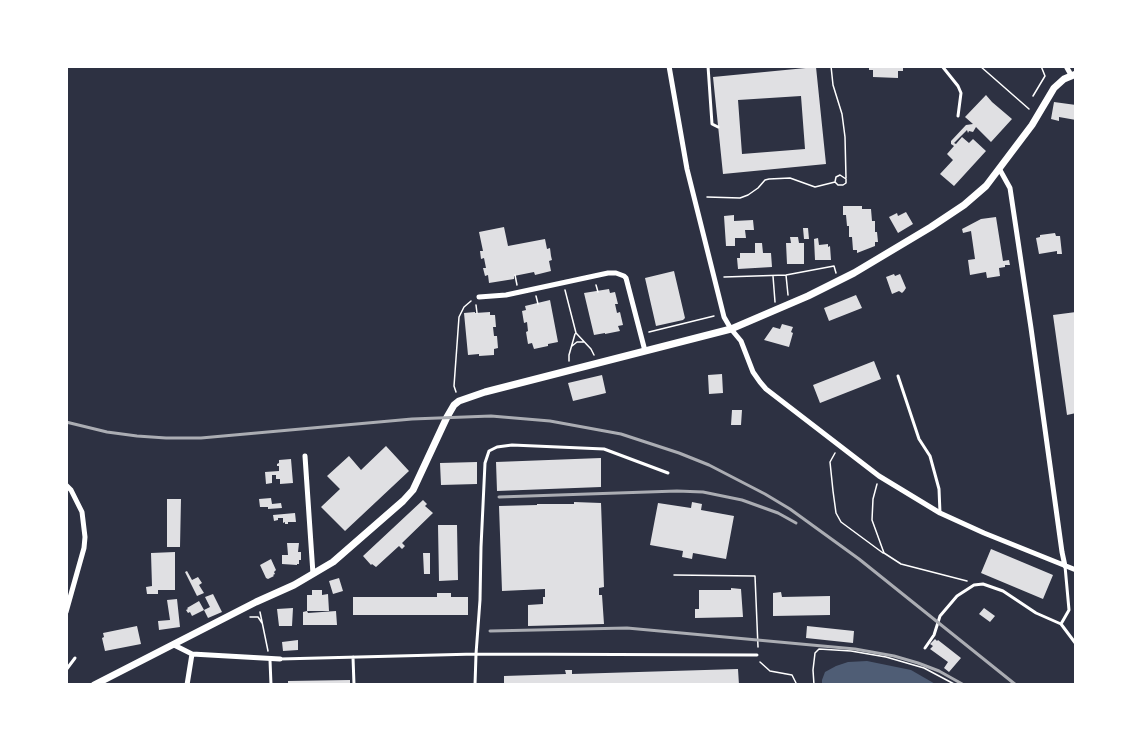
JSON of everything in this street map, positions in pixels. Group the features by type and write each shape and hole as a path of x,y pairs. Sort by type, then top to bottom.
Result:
{"street":[{"path":"669,66 687,169 724,317 741,341 753,372 760,382 879,477 940,513 1076,570"},
{"path":"94,685 333,562 410,494 447,417 459,401 485,392 731,329 808,296 884,256 964,205 986,186 1032,125 1050,92 1061,81 1074,74 1066,66"},
{"path":"1000,170 1010,188 1065,566"},
{"path":"479,297 518,292 616,273 624,276 628,284 645,351"},
{"path":"305,456 313,574"},
{"path":"66,485 82,512 85,537 66,612"},
{"path":"174,645 192,654 280,659"},
{"path":"187,685 192,654"}],"lane":[{"path":"708,66 712,124 718,127"},
{"path":"942,66 961,93 958,116"},
{"path":"898,376 920,439 930,456 939,489 940,513"},
{"path":"476,685 485,463 489,451 497,447 512,445 604,449 668,472"},
{"path":"1061,624 1069,610 1065,566"},
{"path":"925,648 934,635 940,616 957,596 974,585 983,584 1003,591 1036,613 1061,624 1076,644"},
{"path":"280,659 476,654 758,655"},
{"path":"353,657 354,685"},
{"path":"66,670 75,658"},
{"path":"270,660 271,685"}],"path":[{"path":"707,197 740,198 748,195 769,179 790,178 815,187 835,182 838,185 846,183 842,114 831,66"},
{"path":"981,66 1029,110"},
{"path":"1033,96 1045,76 1041,66"},
{"path":"835,182 836,177 840,175 846,179"},
{"path":"720,278 773,276 834,266 837,275"},
{"path":"786,274 788,297"},
{"path":"516,275 518,292"},
{"path":"773,276 775,302"},
{"path":"564,283 576,333 595,356"},
{"path":"457,393 454,386 459,317 464,307 471,301"},
{"path":"645,333 716,316 719,319"},
{"path":"569,363 569,355 576,333"},
{"path":"572,347 577,342 584,343"},
{"path":"837,444 836,452 830,462 836,513 841,522 901,564 983,584"},
{"path":"879,477 873,499 872,520 884,553"},
{"path":"674,575 755,576 758,661 770,671 792,675 796,685"},
{"path":"256,602 270,660"},
{"path":"250,617 258,617 262,623"},
{"path":"814,685 815,653 819,649 851,651 886,657 924,668 956,685"}],"water":[{"path":"867,661 911,670 937,685 822,685 825,672 836,666 848,662"}],"building":[{"path":"869,66 903,66 903,71 898,71 898,78 873,77 873,70 869,70"},
{"path":"816,67 826,164 723,174 713,77","holes":["801,96 805,149 742,154 738,100"]},
{"path":"986,95 1012,119 991,142 976,127 973,132 968,133 967,130 954,143 956,144 962,137 969,143 973,139 986,151 954,186 940,174 953,160 947,154 954,146 951,141 966,125 973,124 965,117"},
{"path":"1054,102 1076,105 1076,120 1059,117 1059,121 1051,119"},
{"path":"843,206 862,206 862,209 871,209 872,221 875,221 875,232 877,232 878,242 875,242 875,246 857,253 857,250 853,250 846,215 843,215"},
{"path":"906,212 913,224 898,233 889,217"},
{"path":"734,215 734,221 753,220 754,230 745,230 746,238 735,238 735,246 726,246 724,216"},
{"path":"996,217 1003,261 1009,260 1010,265 999,268 1000,276 987,278 986,272 970,275 968,260 975,259 971,231 963,233 962,229 981,219"},
{"path":"504,227 508,246 545,239 547,249 550,248 551,271 535,275 534,272 514,276 514,279 489,283 488,275 485,276 483,268 486,268 484,258 481,259 480,251 483,251 479,232"},
{"path":"803,228 808,228 809,239 804,239"},
{"path":"1055,233 1056,236 1060,236 1062,254 1057,254 1057,251 1039,254 1036,238 1040,235"},
{"path":"790,237 798,237 799,243 804,243 804,264 787,264 786,243 791,243"},
{"path":"818,238 819,245 828,244 828,247 830,246 831,260 815,260 814,239"},
{"path":"755,243 762,243 763,253 771,253 772,267 738,269 737,258 740,258 740,253 755,253"},
{"path":"674,271 685,318 656,326 645,278"},
{"path":"894,274 895,276 900,274 906,288 902,293 899,291 892,294 886,277"},
{"path":"609,289 610,293 615,292 618,304 615,304 617,313 620,312 623,325 618,326 620,331 594,335 584,293"},
{"path":"856,295 862,308 829,321 824,308"},
{"path":"550,300 558,342 534,349 532,343 528,344 527,322 524,323 522,311 526,310 525,306"},
{"path":"490,312 490,315 495,315 496,327 493,327 494,336 497,336 498,348 494,349 494,355 468,355 464,313"},
{"path":"1076,312 1076,413 1067,415 1053,315"},
{"path":"782,324 793,327 789,347 764,340 773,327 780,329"},
{"path":"874,361 881,379 820,403 813,385"},
{"path":"722,374 723,393 709,394 708,375"},
{"path":"602,375 606,393 573,401 568,383"},
{"path":"732,410 742,410 741,425 731,425"},
{"path":"386,446 409,471 345,531 321,507 340,489 327,476 349,456 361,470"},
{"path":"601,458 601,487 497,491 496,462"},
{"path":"291,459 293,483 280,484 280,479 272,475 272,483 266,484 265,472 279,471 277,464 279,460"},
{"path":"477,462 477,484 441,485 440,463"},
{"path":"271,498 272,504 281,503 282,508 260,507 259,499"},
{"path":"167,499 181,499 180,547 167,547"},
{"path":"423,500 427,504 425,506 433,513 402,543 405,546 402,549 399,546 376,567 371,565 363,556"},
{"path":"574,502 601,503 604,587 599,588 599,595 602,595 604,624 528,626 528,605 543,604 545,589 502,591 499,506 574,504"},
{"path":"692,502 702,504 701,510 734,516 726,559 693,553 692,559 682,557 683,551 650,545 658,503 691,508"},
{"path":"295,513 296,522 285,524 283,518 274,521 273,515"},
{"path":"438,525 457,525 458,580 439,581"},
{"path":"287,543 299,543 298,552 301,552 301,560 299,564 282,564 282,555 288,555"},
{"path":"991,549 1053,575 1043,599 981,573"},
{"path":"175,552 175,590 158,590 158,594 147,594 146,587 152,586 151,553"},
{"path":"423,553 430,553 430,574 424,574"},
{"path":"271,559 276,570 274,576 268,579 260,565"},
{"path":"187,571 192,580 198,577 202,583 199,585 204,593 197,596 185,572"},
{"path":"339,578 343,591 333,594 329,581"},
{"path":"731,588 741,589 743,617 695,618 695,609 699,609 699,590 731,590"},
{"path":"312,590 322,590 322,595 328,594 329,611 307,611 307,595 312,595"},
{"path":"781,592 782,597 830,596 830,615 773,616 773,593"},
{"path":"437,593 451,593 451,597 468,597 468,615 353,615 353,597 437,597"},
{"path":"213,594 222,612 208,618 204,610 210,607 205,597"},
{"path":"177,599 180,627 159,630 158,621 170,620 167,600"},
{"path":"199,601 204,610 192,616 186,610"},
{"path":"293,608 292,626 279,626 277,609"},
{"path":"984,608 995,616 990,622 979,614"},
{"path":"336,611 337,625 303,625 303,612 308,613"},
{"path":"137,626 141,644 105,651 103,633"},
{"path":"807,626 854,631 853,643 806,638"},
{"path":"935,639 961,658 949,672 944,668 948,662 930,649 933,646 930,644"},
{"path":"298,640 298,650 283,651 282,642"},
{"path":"738,669 739,685 504,685 504,676 566,674 565,670 572,670 572,674"},
{"path":"350,680 350,685 288,685 288,681"}],"railway":[{"path":"66,422 107,432 137,436 201,438 412,419 491,416 550,421 621,434 709,465 790,509 859,559 1016,685"},
{"path":"499,497 703,492 742,500 778,513 796,523"},
{"path":"490,631 627,628 855,649 918,663 939,671 964,685"}]}
